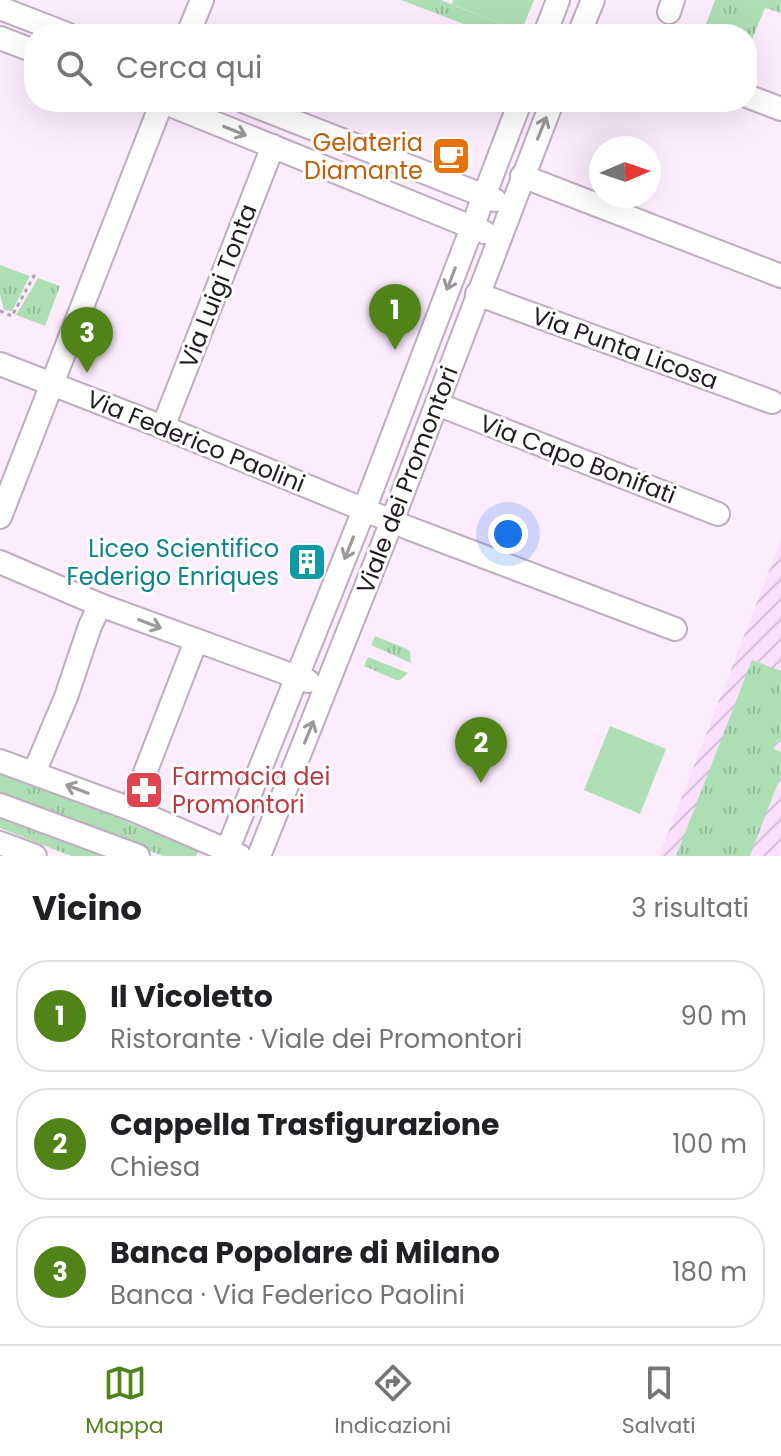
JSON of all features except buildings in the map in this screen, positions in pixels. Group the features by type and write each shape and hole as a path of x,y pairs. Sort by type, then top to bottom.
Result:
{"street":[{"path":"192,24 202,0"},
{"path":"549,24 558,0"},
{"path":"584,24 593,0"},
{"path":"24,47 1,38 7,11 41,24"},
{"path":"757,100 781,109"},
{"path":"0,517 158,112"},
{"path":"187,112 499,239"},
{"path":"272,112 511,207"},
{"name":"Viale dei Promontori","path":"231,854 516,112"},
{"name":"Viale dei Promontori","path":"259,856 392,521 548,112"},
{"path":"321,165 333,135"},
{"name":"Via Luigi Tonta","path":"163,427 273,146"},
{"path":"522,176 781,276"},
{"name":"Via Punta Licosa","path":"477,294 772,402"},
{"name":"Via Federico Paolini","path":"0,364 392,521 675,629"},
{"name":"Via Capo Bonifati","path":"437,404 718,514"},
{"path":"0,562 100,605 326,688"},
{"path":"34,773 100,605"},
{"path":"131,809 196,641"},
{"path":"0,761 131,809 231,854"},
{"path":"0,805 138,856"},
{"path":"0,843 29,855"}],"path":[{"path":"0,310 12,316 35,274"}],"shaded area":[{"path":"781,540 779,856 659,856"}],"green space":[{"path":"401,0 441,0 501,24 464,24"},
{"path":"453,0 534,0 524,24 501,24 452,4"},
{"path":"715,0 781,0 781,13 765,8 757,27 757,24 706,24"},
{"path":"0,265 30,276 12,311 4,310 0,294"},
{"path":"38,278 60,286 45,326 16,315"},
{"path":"375,636 407,649 411,663 371,645"},
{"path":"368,657 408,673 396,680 364,666"},
{"path":"752,660 781,671 781,741 777,740 773,749 781,752 781,775 750,856 676,856"},
{"path":"610,726 666,749 640,814 584,790"},
{"path":"0,770 198,851 196,856 163,856 0,794"},
{"path":"0,814 104,856 71,856 0,828"}],"place":[{"name":"Gelateria Diamante","path":"451,156"},
{"name":"Il Vicoletto","path":"395,350"},
{"name":"Banca Popolare di Milano","path":"87,373"},
{"name":"Liceo Scientifico Federigo Enriques","path":"307,562"},
{"name":"Cappella Trasfigurazione","path":"481,783"},
{"name":"Farmacia dei Promontori","path":"144,790"}]}
